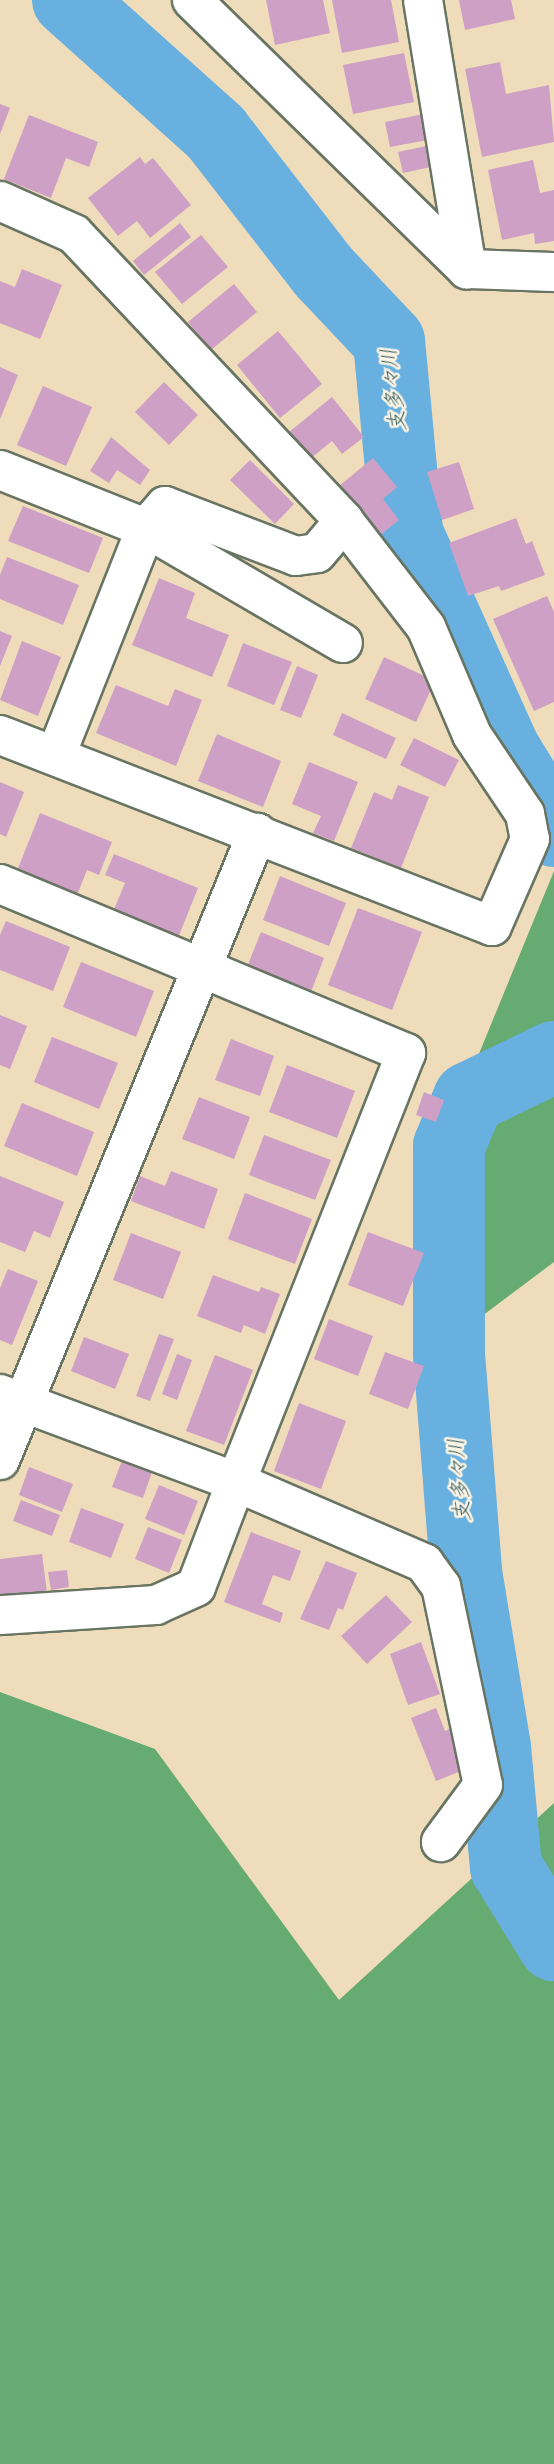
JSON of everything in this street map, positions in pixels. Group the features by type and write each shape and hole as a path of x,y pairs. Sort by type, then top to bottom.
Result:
{"street":[{"path":"423,0 467,269"},
{"path":"197,2 467,269 554,272"},
{"path":"0,201 74,234 344,521 426,627 472,735 525,814 530,839 492,926 0,735"},
{"path":"0,470 146,527 343,643"},
{"path":"56,755 146,527 165,506 296,556 317,553 344,521"},
{"path":"0,1460 11,1399 201,968 257,833"},
{"path":"0,884 405,1054 196,1587 156,1605 0,1615"},
{"path":"11,1399 236,1482 424,1563 441,1586 483,1785 441,1842"}],"green space":[{"path":"554,871 554,1262 458,1334 476,1061"},
{"path":"0,1692 155,1749 339,2000 554,1803 554,2464 0,2464"}],"building":[{"path":"266,0 323,0 330,33 275,45"},
{"path":"332,0 391,0 399,42 342,53"},
{"path":"459,0 511,0 515,19 465,30"},
{"path":"404,53 414,102 353,114 343,65"},
{"path":"500,62 506,94 549,85 554,142 482,157 465,69"},
{"path":"0,104 10,108 0,134"},
{"path":"428,113 433,139 390,147 385,122"},
{"path":"29,115 98,142 89,167 66,158 51,198 4,179"},
{"path":"436,144 440,165 403,173 398,152"},
{"path":"140,157 145,164 153,158 191,205 150,238 137,221 118,236 88,198"},
{"path":"533,160 540,193 554,190 554,241 535,244 534,233 502,240 488,170"},
{"path":"180,223 191,237 144,275 133,261"},
{"path":"201,235 228,267 182,304 155,272"},
{"path":"22,269 62,285 40,339 0,323 0,281 15,287"},
{"path":"234,284 257,312 211,350 188,322"},
{"path":"278,331 322,384 280,418 237,365"},
{"path":"0,367 18,375 0,419"},
{"path":"164,382 198,415 169,445 135,412"},
{"path":"43,386 92,407 66,466 17,445"},
{"path":"332,397 364,437 342,454 332,441 310,459 288,433"},
{"path":"111,437 150,470 140,485 117,470 109,483 90,471"},
{"path":"373,458 397,487 383,499 399,520 379,536 339,486"},
{"path":"250,460 294,504 275,524 230,480"},
{"path":"459,462 474,509 442,520 427,472"},
{"path":"23,506 103,538 89,573 8,541"},
{"path":"516,518 526,544 532,541 545,575 501,591 499,586 468,596 449,543"},
{"path":"7,557 79,585 63,625 0,599 0,575"},
{"path":"159,578 195,593 186,618 229,635 212,677 132,645"},
{"path":"547,596 554,612 554,702 534,711 493,619"},
{"path":"0,631 12,636 0,666"},
{"path":"22,641 61,657 38,716 0,700"},
{"path":"243,643 292,662 274,705 227,686"},
{"path":"384,657 435,681 416,722 365,699"},
{"path":"297,666 318,675 301,718 280,710"},
{"path":"116,685 168,706 175,689 202,700 176,766 96,733"},
{"path":"342,713 396,738 386,759 333,735"},
{"path":"217,734 281,761 263,807 198,781"},
{"path":"414,738 459,760 445,787 400,765"},
{"path":"309,762 358,782 334,841 313,833 321,816 292,804"},
{"path":"0,782 24,792 6,837 0,834"},
{"path":"398,785 429,797 401,868 351,848 374,792 392,800"},
{"path":"40,813 112,842 99,875 87,870 77,895 17,871"},
{"path":"114,854 198,888 178,938 113,912 125,883 105,875"},
{"path":"280,876 346,903 329,946 263,920"},
{"path":"358,908 422,932 392,1010 328,985"},
{"path":"6,921 70,947 53,991 0,970 0,935"},
{"path":"261,932 324,958 309,997 245,972"},
{"path":"81,962 154,991 136,1037 63,1007"},
{"path":"0,1015 27,1026 10,1069 0,1065"},
{"path":"52,1037 118,1063 99,1109 34,1082"},
{"path":"231,1039 274,1056 260,1096 215,1080"},
{"path":"287,1065 355,1091 337,1138 269,1112"},
{"path":"424,1092 444,1100 436,1122 416,1115"},
{"path":"199,1097 250,1117 234,1159 182,1139"},
{"path":"22,1103 94,1132 77,1176 4,1146"},
{"path":"264,1135 331,1160 315,1200 249,1175"},
{"path":"171,1171 218,1189 204,1229 131,1201 140,1176 165,1186"},
{"path":"0,1176 64,1202 50,1238 34,1231 25,1252 0,1242"},
{"path":"245,1193 312,1219 295,1264 228,1239"},
{"path":"368,1232 424,1253 403,1306 348,1285"},
{"path":"131,1233 181,1252 163,1299 113,1280"},
{"path":"8,1269 38,1281 12,1345 0,1340 0,1288"},
{"path":"213,1275 259,1292 261,1287 280,1294 265,1334 244,1325 241,1333 197,1316"},
{"path":"329,1319 373,1336 358,1376 314,1359"},
{"path":"159,1334 174,1339 150,1401 136,1396"},
{"path":"84,1337 129,1354 115,1389 71,1371"},
{"path":"385,1352 424,1366 408,1409 369,1394"},
{"path":"177,1354 192,1360 177,1400 162,1394"},
{"path":"215,1355 253,1370 224,1445 186,1431"},
{"path":"299,1403 346,1421 321,1489 274,1471"},
{"path":"124,1455 154,1466 143,1498 112,1487"},
{"path":"29,1467 73,1484 62,1512 19,1495"},
{"path":"159,1485 198,1501 184,1535 145,1519"},
{"path":"21,1500 60,1515 52,1536 13,1521"},
{"path":"81,1508 124,1524 111,1558 69,1542"},
{"path":"148,1527 182,1540 169,1573 135,1559"},
{"path":"251,1532 301,1551 290,1581 273,1575 262,1604 283,1613 280,1623 224,1602"},
{"path":"42,1554 47,1593 0,1600 0,1559"},
{"path":"326,1561 357,1573 343,1610 338,1608 329,1630 300,1619"},
{"path":"67,1570 69,1587 51,1590 48,1572"},
{"path":"386,1595 412,1622 367,1664 341,1636"},
{"path":"421,1642 440,1694 408,1705 390,1654"},
{"path":"436,1708 445,1731 456,1726 471,1767 436,1781 411,1718"}],"waterway":[{"name":"支多々川","path":"68,0 216,133 323,271 389,341 407,533 504,749 554,831"},
{"name":"支多々川","path":"554,1057 469,1098 449,1146 449,1354 466,1572 495,1747 506,1867 554,1945"}]}
